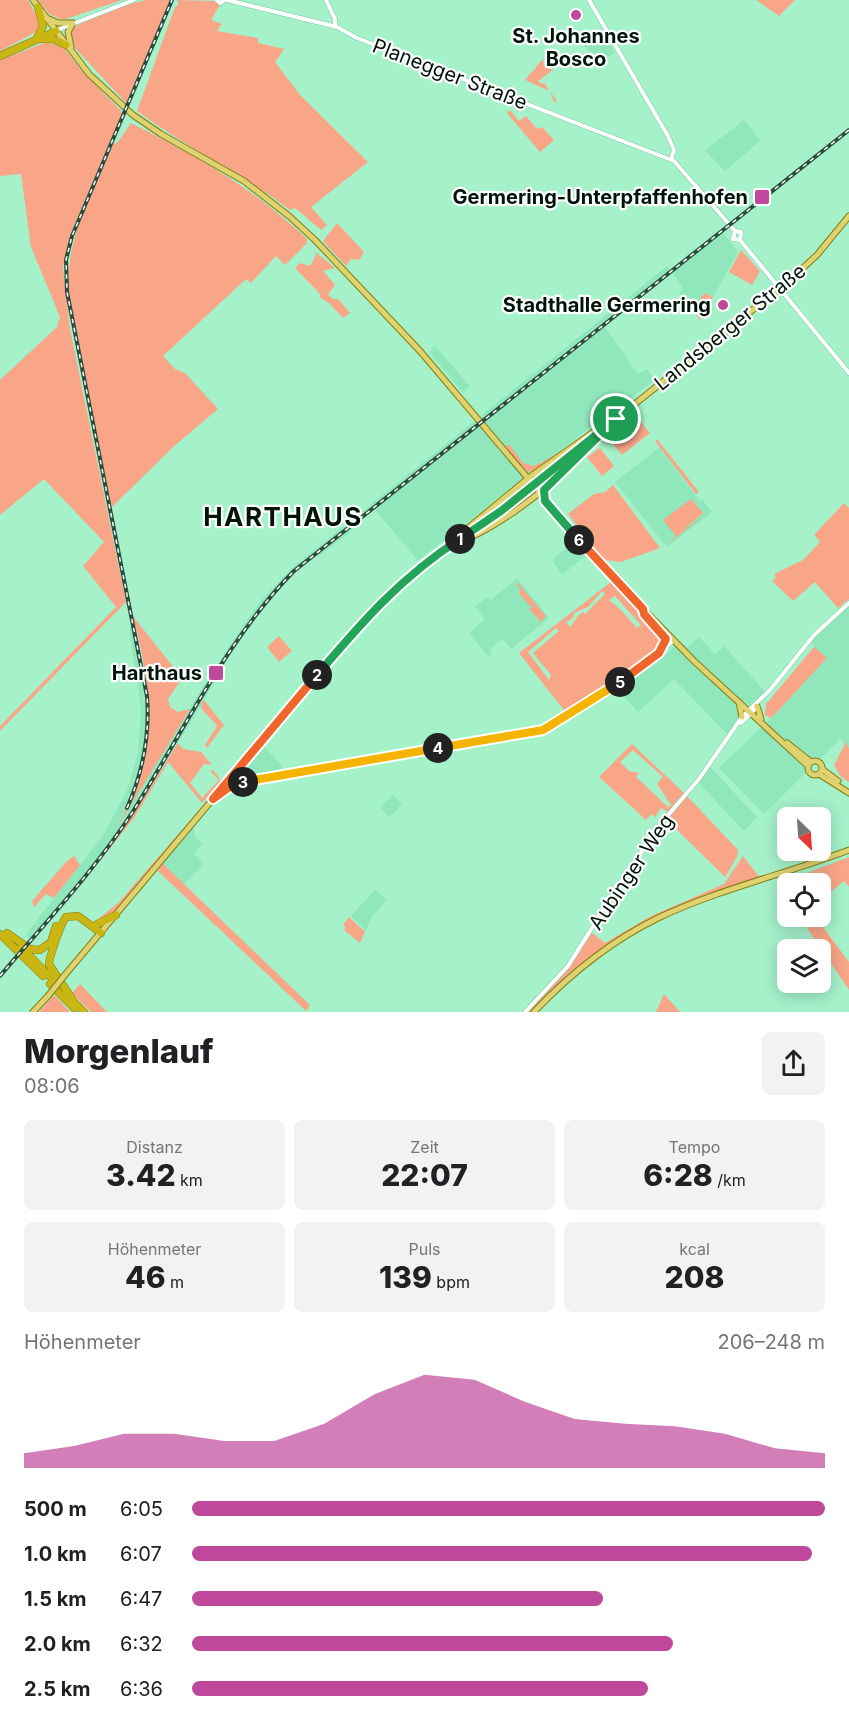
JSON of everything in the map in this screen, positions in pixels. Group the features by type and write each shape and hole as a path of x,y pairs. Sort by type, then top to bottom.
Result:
{"highway":[{"path":"36,3 43,26 36,40"},
{"path":"0,56 56,31"},
{"path":"36,40 53,39 66,45"},
{"path":"3,933 30,949 40,950 51,942 57,922 64,915 79,912 102,931"},
{"path":"76,1012 51,971 49,960 64,919 78,916 93,923 116,915"},
{"path":"0,926 3,933 84,1012"}],"main road":[{"path":"36,3 72,52 108,93 133,115 168,138 244,181 289,216 420,351 538,493 673,641 810,764 811,774 821,772 849,790"},
{"path":"46,17 58,23 73,23 68,36 72,52"},
{"name":"Landsberger Straße","path":"33,1012 366,617 400,582 536,483 779,288 813,259 849,216"},
{"path":"448,547 526,479 616,419"},
{"path":"448,547 469,539 538,493 616,419"},
{"path":"520,472 537,471"},
{"path":"517,487 520,472"},
{"path":"545,501 544,492 547,485"},
{"path":"526,502 535,499 545,501"},
{"path":"643,609 644,614 666,639 659,653"},
{"path":"738,701 742,717"},
{"path":"757,706 764,723"},
{"path":"810,764 819,763 821,772 849,790"},
{"path":"534,1012 588,962 658,918 698,901 849,850"}],"street":[{"path":"56,31 134,0"},
{"name":"Planegger Straße","path":"217,0 220,3 226,0 335,27 359,39 671,159"},
{"path":"326,0 335,19 335,27"},
{"path":"589,0 667,134 674,150 671,159 681,167 735,231 733,238 740,240 849,373"},
{"path":"750,711 814,635 849,603"},
{"path":"213,799 238,783 539,731 561,721 613,688 673,641"},
{"path":"750,711 762,698"},
{"name":"Aubinger Weg","path":"525,1012 568,966 627,872 742,717 750,711"},
{"name":"Aubinger Weg","path":"734,729 750,711"},
{"path":"229,779 238,783"}],"shaded area":[{"path":"0,0 28,0 40,22 38,31 0,51"},
{"path":"38,0 122,0 63,20 49,14"},
{"path":"147,0 170,0 127,104 75,48 71,33 75,27 93,17"},
{"path":"177,0 215,1 220,5 211,20 222,24 217,31 258,38 258,43 284,49 275,62 300,95 368,162 311,207 327,225 321,230 295,208 290,210 137,111 175,7 179,4"},
{"path":"756,0 795,0 779,16"},
{"path":"603,31 615,53 600,61 583,45"},
{"path":"47,42 64,48 82,71 123,113 70,235 63,268 70,329 126,602 0,731 0,726 116,607 83,566 104,542 44,479 0,515 0,380 57,327 60,317 31,247 21,174 0,176 0,60"},
{"path":"543,59 544,66 553,70 538,81 544,83 550,91 525,80"},
{"path":"510,110 519,121 526,116 537,129 542,127 554,140 540,152 507,113"},
{"path":"744,120 760,141 725,171 705,150"},
{"path":"131,123 224,174 267,204 307,239 307,243 285,265 276,256 251,283 246,279 163,356 175,369 185,373 218,409 173,447 111,508 68,292 68,272 76,234 89,198 113,144 118,142"},
{"path":"337,223 364,252 359,260 351,259 346,266 323,241"},
{"path":"723,233 738,252 713,297 704,293 693,310 679,294 683,287 671,272 603,325 638,374 647,369 655,380 533,470 418,561 373,507 356,520 359,524 351,531 347,527 350,532 319,556 316,553 294,573 262,608 242,635 185,732 116,839 32,940 26,934 102,837 127,791 138,753 141,709 129,629 135,625 148,696 149,731 141,772 121,822 240,630 260,602 292,568 667,266 672,272"},
{"path":"741,250 760,271 752,285 729,272"},
{"path":"314,251 335,268 323,271 335,285 328,294 332,299 338,299 350,313 343,318 329,303 320,298 320,294 295,268 300,263 310,266 316,255"},
{"path":"704,293 713,297 700,320 693,310"},
{"path":"434,345 470,386 463,393 430,353"},
{"path":"626,403 628,406 624,410 600,426"},
{"path":"635,415 650,433 622,455 607,437"},
{"path":"591,432 532,472 525,471 505,447 509,444 523,463 534,466"},
{"path":"657,439 699,492 696,494 655,441"},
{"path":"660,447 700,501 702,499 712,512 667,547 615,482"},
{"path":"600,448 614,466 602,476 587,457"},
{"path":"613,485 660,548 621,562 604,560 568,514 594,494 605,492"},
{"path":"691,499 703,513 679,533 705,515 668,544 676,536 663,520"},
{"path":"844,503 849,508 849,599 838,608 815,582 793,601 772,581 776,577 774,574 803,560 820,542 814,535"},
{"path":"573,543 585,556 562,575 552,560"},
{"path":"517,578 549,618 511,649 503,639 489,650 492,654 489,657 469,633 485,619 475,607 487,597 491,600"},
{"path":"517,582 546,616 541,622 529,609 534,605 530,606 518,592 521,590"},
{"path":"611,582 664,639 646,661 634,671 567,714 519,653","holes":["602,591 605,594 585,614 583,612 578,616 570,627 566,622 573,618 574,613 588,607","615,596 641,625 637,628 609,600","556,628 559,631 533,653 551,675 549,680 528,652"]},
{"path":"849,605 849,749 840,739 764,814 719,768 775,714 827,658 814,647 811,641"},
{"path":"132,615 182,678 168,699 170,707 178,712 190,709 115,831 138,779 147,725 145,671"},
{"path":"279,636 292,651 279,662 267,647"},
{"path":"699,637 715,654 724,646 766,693 728,735 674,679 638,712 618,690 656,663 680,641 687,648"},
{"path":"814,647 827,658 771,718 765,715 766,704"},
{"path":"203,699 224,725 207,748 205,745 217,726 201,708"},
{"path":"846,742 849,749 849,782 841,777 834,765"},
{"path":"178,743 183,749 201,752 212,765 204,764 190,783 202,798 219,780 210,771 213,770 220,779 220,783 202,803 168,762 134,818 72,896 132,816"},
{"path":"632,744 684,793 668,812 661,808 655,817 651,814 646,820 599,777","holes":["633,750 663,777 657,784 671,805 668,807 636,777 639,773 629,771 620,762"]},
{"path":"263,746 282,765 280,771 237,780"},
{"path":"710,767 757,817 744,831 698,782"},
{"path":"222,784 106,921 96,921 119,902"},
{"path":"393,795 402,805 389,817 380,807"},
{"path":"686,795 738,850 737,857 725,877 666,819"},
{"path":"194,827 194,836 203,844 194,854 204,864 184,884 162,863"},
{"path":"74,856 80,865 54,898 46,894 34,907 32,901"},
{"path":"743,856 761,879 706,897 603,948 532,1012 527,1012 567,970 591,932 605,943 649,917 724,884"},
{"path":"849,857 849,887 844,881 831,892 831,873 807,873"},
{"path":"162,863 310,1005 306,1011 158,871"},
{"path":"375,890 387,899 372,917 366,931 351,916"},
{"path":"349,917 365,932 360,943 344,930 346,928 343,925"},
{"path":"823,927 849,962 849,990 831,963 831,939 814,939 807,928"},
{"path":"80,984 107,1012 91,1012 72,993"},
{"path":"664,994 680,1012 656,1012"},
{"path":"54,995 70,1012 39,1012"}],"railway":[{"path":"127,808 144,753 147,696 67,292 66,260 72,236 172,0"},
{"path":"0,976 102,855 132,813 207,687 247,626 294,571 849,130"}],"place":[{"name":"St. Johannes Bosco","path":"576,15"},
{"name":"Germering-Unterpfaffenhofen","path":"762,197"},
{"name":"Stadthalle Germering","path":"723,305"},
{"name":"Harthaus","path":"216,673"}],"district":[{"name":"HARTHAUS","path":"283,517"}],"route":[{"path":"616,419 602,436 547,485 544,492 545,501 664,635 665,645 659,653 613,688 561,721 539,731 259,778 238,783 213,799 366,617 400,582 501,511 616,419"}]}
